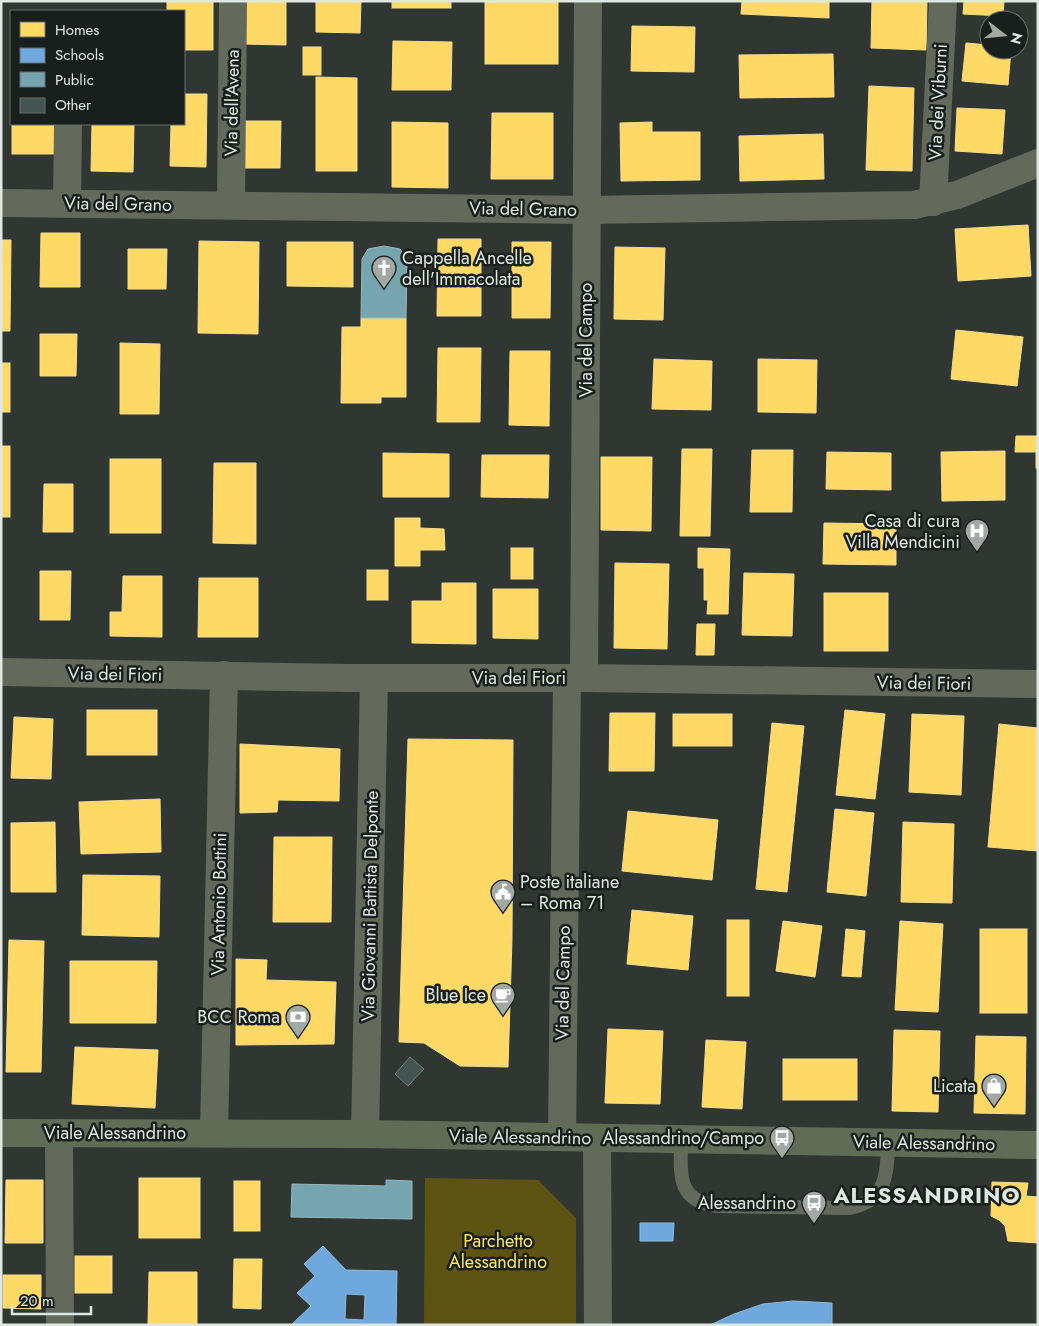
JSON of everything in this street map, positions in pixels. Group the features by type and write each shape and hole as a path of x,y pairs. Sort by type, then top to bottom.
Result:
{"street":[{"name":"Via dell'Avena","path":"231,205 233,1"},
{"name":"Via del Campo","path":"562,1138 586,210 588,1"},
{"name":"Via dei Viburni","path":"933,202 943,1"},
{"path":"67,203 68,125"},
{"name":"Via del Grano","path":"1,203 586,210 904,206 933,202 967,192 1038,163"},
{"name":"Via dei Fiori","path":"1,672 374,678 575,678 1038,684"},
{"name":"Via Antonio Bottini","path":"214,1133 224,676"},
{"name":"Via Giovanni Battista Delponte","path":"365,1134 374,678"},
{"name":"Viale Alessandrino","path":"1,1133 365,1134 1038,1144"},
{"path":"59,1133 60,1325"},
{"path":"597,1138 598,1325"}],"lane":[{"path":"681,1139 682,1181 690,1195 698,1201 717,1206 849,1208 868,1203 881,1189 885,1179 888,1142"}],"green space":[{"name":"Parchetto Alessandrino","path":"425,1178 538,1180 576,1218 576,1325 424,1325"}],"building: Homes":[{"path":"167,1 213,1 213,50 185,50 185,10 167,10"},
{"path":"241,1 286,1 286,45 241,44"},
{"path":"316,1 361,1 360,33 316,32"},
{"path":"392,1 451,1 451,8 392,8"},
{"path":"742,1 829,1 829,18 741,14"},
{"path":"872,1 927,1 926,50 871,48"},
{"path":"964,1 1004,1 1003,10 979,10 979,15 963,14"},
{"path":"485,2 558,2 558,64 485,64"},
{"path":"632,26 695,27 694,72 631,71"},
{"path":"393,41 452,42 451,90 392,90"},
{"path":"966,43 979,44 979,60 1010,60 1008,85 962,81"},
{"path":"303,47 321,47 321,75 303,75"},
{"path":"833,54 834,97 740,98 739,55"},
{"path":"316,77 357,78 357,171 316,171"},
{"path":"869,86 914,88 912,171 866,170"},
{"path":"185,94 207,94 206,167 170,166 171,125 185,125"},
{"path":"957,108 1005,110 1002,154 955,151"},
{"path":"492,113 553,113 553,179 491,179"},
{"path":"238,121 281,121 280,168 238,168"},
{"path":"392,122 448,123 448,188 392,187"},
{"path":"652,122 652,132 700,132 700,180 621,181 620,123"},
{"path":"12,125 55,125 55,154 12,154"},
{"path":"92,125 134,125 133,172 91,171"},
{"path":"823,134 824,179 740,181 739,136"},
{"path":"1028,225 1031,276 958,281 955,229"},
{"path":"41,233 80,233 80,287 40,287"},
{"path":"438,239 481,239 481,316 437,316"},
{"path":"1,240 11,240 10,331 1,331"},
{"path":"199,241 259,242 258,334 198,333"},
{"path":"287,242 353,242 353,287 287,286"},
{"path":"512,242 551,242 550,318 512,318"},
{"path":"615,247 665,248 663,320 614,319"},
{"path":"128,249 167,249 166,289 128,289"},
{"path":"361,318 406,318 406,397 381,397 381,403 341,403 342,327 361,327"},
{"path":"956,330 1023,337 1017,386 951,379"},
{"path":"40,334 77,334 76,376 40,376"},
{"path":"120,343 160,344 159,414 120,414"},
{"path":"438,348 481,348 480,422 437,422"},
{"path":"510,351 550,351 549,426 509,425"},
{"path":"654,359 712,361 711,410 652,409"},
{"path":"758,359 817,360 816,413 758,412"},
{"path":"1,363 10,363 10,412 1,412"},
{"path":"1016,436 1036,436 1036,452 1015,452"},
{"path":"1036,436 1038,436 1038,468 1036,468"},
{"path":"1,446 10,446 10,517 1,517"},
{"path":"682,449 712,449 710,536 680,536"},
{"path":"752,450 793,450 792,512 750,512"},
{"path":"1005,451 1005,500 942,501 941,452"},
{"path":"827,452 891,453 891,490 826,489"},
{"path":"383,453 449,454 449,497 383,497"},
{"path":"482,455 549,455 548,498 481,497"},
{"path":"601,457 652,457 651,531 601,530"},
{"path":"110,459 161,459 161,533 110,533"},
{"path":"214,463 256,463 256,544 213,543"},
{"path":"44,484 73,484 73,532 43,532"},
{"path":"395,518 420,518 420,528 444,529 445,550 420,550 420,566 395,566"},
{"path":"824,523 896,524 896,565 823,564"},
{"path":"511,548 533,548 533,579 511,579"},
{"path":"698,548 730,549 728,614 707,614 708,600 704,600 704,568 698,568"},
{"path":"615,563 669,564 667,649 614,648"},
{"path":"367,570 388,570 388,600 367,600"},
{"path":"40,571 71,571 70,620 40,620"},
{"path":"744,573 794,574 792,636 742,635"},
{"path":"123,576 162,576 162,637 110,636 110,612 122,612"},
{"path":"199,578 258,578 258,637 198,637"},
{"path":"442,583 476,583 476,644 412,643 412,601 442,601"},
{"path":"493,589 538,589 538,639 493,638"},
{"path":"824,593 888,593 888,651 824,651"},
{"path":"697,624 715,624 714,655 696,655"},
{"path":"87,710 157,710 157,755 87,755"},
{"path":"845,710 885,714 875,799 836,795"},
{"path":"610,713 655,713 654,771 609,771"},
{"path":"673,714 732,714 732,746 673,746"},
{"path":"912,714 964,716 961,795 909,792"},
{"path":"14,717 53,719 51,779 11,778"},
{"path":"772,723 804,726 787,892 756,889"},
{"path":"999,724 1038,728 1038,851 988,847"},
{"path":"408,739 513,740 512,939 508,1067 460,1066 424,1043 399,1042"},
{"path":"240,744 340,749 339,801 278,800 277,812 240,813"},
{"path":"160,799 161,852 81,854 79,802"},
{"path":"835,809 874,813 866,896 827,892"},
{"path":"628,811 718,820 712,880 622,871"},
{"path":"55,822 56,892 11,892 11,823"},
{"path":"903,822 954,824 952,903 901,902"},
{"path":"274,837 332,837 331,922 273,922"},
{"path":"83,875 160,876 159,937 82,935"},
{"path":"632,910 693,916 688,970 627,964"},
{"path":"727,920 749,920 749,996 727,996"},
{"path":"783,921 822,926 815,977 776,971"},
{"path":"900,921 943,924 938,1012 895,1010"},
{"path":"846,929 865,931 861,977 842,976"},
{"path":"980,929 1027,929 1027,1013 980,1013"},
{"path":"9,940 44,941 41,1072 6,1072"},
{"path":"236,959 267,960 266,980 336,982 334,1044 236,1045"},
{"path":"70,961 157,961 156,1023 70,1023"},
{"path":"608,1029 663,1031 660,1104 605,1103"},
{"path":"894,1030 940,1031 938,1112 892,1111"},
{"path":"976,1036 1026,1037 1025,1114 974,1113"},
{"path":"706,1040 746,1042 742,1109 702,1107"},
{"path":"75,1047 158,1050 155,1108 72,1104"},
{"path":"783,1059 857,1059 857,1100 783,1100"},
{"path":"139,1178 200,1178 200,1238 139,1238"},
{"path":"6,1180 43,1180 43,1243 5,1243"},
{"path":"234,1181 260,1181 260,1231 234,1231"},
{"path":"992,1182 1028,1183 1026,1196 1038,1197 1038,1243 1008,1241 1005,1226 991,1216"},
{"path":"75,1256 112,1256 112,1293 75,1293"},
{"path":"234,1259 262,1259 261,1309 233,1308"},
{"path":"149,1272 197,1272 197,1325 148,1325"},
{"path":"3,1275 41,1275 41,1309 3,1308"}],"building: Schools":[{"path":"640,1223 674,1223 673,1241 640,1241"},
{"path":"323,1246 346,1270 397,1271 396,1325 291,1325 311,1306 297,1293 315,1276 304,1264","holes":["346,1294 365,1295 364,1320 345,1319"]},
{"path":"793,1301 832,1303 832,1325 710,1325 763,1304"}],"building: Public":[{"name":"Cappella Ancelle dell'Immacolata","path":"384,246 400,249 407,259 406,318 361,318 362,259 368,249"},
{"path":"386,1180 412,1181 412,1219 291,1217 292,1184 386,1186"}],"building: Other":[{"path":"410,1057 424,1069 408,1086 395,1074"}],"place":[{"name":"Cappella Ancelle dell'Immacolata","path":"384,289"},
{"name":"Casa di cura Villa Mendicini","path":"977,552"},
{"name":"Poste italiane – Roma 71","path":"503,913"},
{"name":"Blue Ice","path":"503,1016"},
{"name":"BCC Roma","path":"298,1038"},
{"name":"Licata","path":"994,1107"},
{"name":"Alessandrino/Campo","path":"782,1159"},
{"name":"Alessandrino","path":"814,1224"}],"district":[{"name":"ALESSANDRINO","path":"927,1195"}]}
